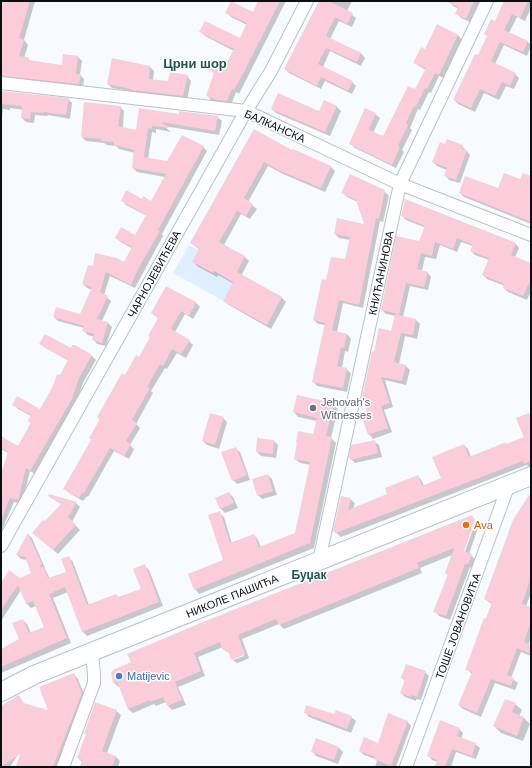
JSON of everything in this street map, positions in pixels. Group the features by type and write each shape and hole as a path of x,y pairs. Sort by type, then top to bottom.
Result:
{"main road":[{"name":"НИКОЛЕ ПАШИЋА","path":"1,692 34,675 531,476"}],"street":[{"name":"ЧАРНОЈЕВИЋЕВА","path":"1,546 246,111 271,71 307,1"},
{"name":"КНИЋАНИНОВА","path":"319,561 400,184 487,1"},
{"name":"БАЛКАНСКА","path":"1,83 246,111 400,184 531,235"},
{"name":"ТОШЕ ЈОВАНОВИЋА","path":"406,767 509,484"},
{"path":"63,767 94,683 92,652"}],"shaded area":[{"path":"189,245 282,297 267,325 173,273"}],"building":[{"path":"1,1 30,1 19,38 24,40 19,56 28,57 28,60 62,65 63,54 78,56 76,74 81,74 79,84 1,76"},
{"path":"231,1 253,12 258,1 280,1 243,74 234,90 232,89 227,101 206,96 214,73 206,68 211,59 225,66 234,49 199,32 205,21 240,38 247,23 225,13"},
{"path":"319,1 328,1 353,13 347,24 335,17 326,36 361,53 357,62 326,48 318,64 353,81 348,91 321,77 317,86 284,69"},
{"path":"445,1 474,1 466,19 455,14 458,7"},
{"path":"504,1 528,1 520,18 512,14 504,30 528,41 523,52 500,42 491,61 516,73 510,86 502,82 495,96 480,89 471,108 453,100 475,54 478,55 487,36 484,34 491,19 495,21"},
{"path":"437,24 458,35 439,75 435,73 427,89 425,88 416,107 414,106 406,123 408,125 398,146 400,147 392,165 349,144 365,108 376,113 369,130 383,136 408,86 415,89 426,68 413,63 421,47 425,49"},
{"path":"112,58 150,66 149,79 168,81 170,72 188,75 183,96 131,90 107,84"},
{"path":"1,91 69,98 66,115 31,112 30,119 21,118 22,106 1,104"},
{"path":"278,93 319,111 324,100 337,106 325,132 271,109"},
{"path":"84,102 121,106 118,126 136,130 139,108 179,114 179,111 218,116 215,131 161,122 169,128 152,126 152,129 148,128 144,157 167,161 182,135 204,146 158,230 160,231 138,269 131,285 106,272 100,292 108,296 97,319 108,322 102,343 92,340 94,334 82,331 84,326 53,317 56,307 80,314 92,287 82,284 88,265 93,266 95,253 117,258 124,262 132,247 115,238 121,227 135,235 146,215 121,201 126,190 142,199 143,196 151,201 166,174 132,168 134,150 114,145 114,142 101,141 102,139 81,137"},
{"path":"254,129 292,150 293,149 331,166 321,188 278,170 264,162 244,198 253,204 246,216 237,211 219,242 245,256 237,272 282,297 267,325 223,301 233,282 214,271 213,273 192,262 199,248 190,243"},
{"path":"447,139 463,145 462,149 467,150 456,180 444,176 447,168 432,162 440,142 445,144"},
{"path":"504,173 520,179 523,173 531,176 531,222 459,193 465,176 498,188"},
{"path":"350,174 385,190 379,219 376,218 359,305 339,300 332,330 347,334 344,348 341,347 337,366 347,368 343,388 312,382 325,323 313,320 322,279 326,280 331,257 345,259 350,237 334,234 337,218 364,224 356,200 341,193"},
{"path":"405,199 516,243 511,255 531,263 531,283 529,283 523,296 503,288 504,284 482,275 489,258 470,251 473,245 457,238 453,249 435,242 432,256 421,253 417,269 428,272 424,287 406,283 399,314 381,310 396,236 419,241 425,226 401,216"},
{"path":"166,286 196,302 189,316 181,311 171,329 190,340 181,354 172,349 163,366 160,364 147,387 150,388 132,420 137,423 126,441 131,444 124,456 110,448 84,493 82,493 79,498 63,489 91,440 89,438 100,419 97,417 122,373 125,375 136,355 139,357 150,337 148,336 158,318 151,313"},
{"path":"395,314 416,319 413,335 401,333 394,362 406,365 402,381 381,377 390,403 381,406 388,428 368,435 361,415 367,413 362,397 372,351 374,352 379,328 391,331"},
{"path":"45,334 71,348 72,345 75,345 92,355 79,378 72,399 30,471 26,468 18,500 10,498 1,520 1,474 8,452 1,448 1,436 18,446 31,423 28,421 31,415 12,405 17,396 40,409 53,386 57,374 60,375 68,360 39,344"},
{"path":"297,395 334,403 326,436 332,437 310,543 194,590 188,574 223,560 208,515 220,511 230,543 254,534 259,547 295,533 310,462 294,459 298,431 313,434 317,418 293,412"},
{"path":"210,413 224,417 215,445 202,441"},
{"path":"529,413 531,417 531,461 524,464 523,461 336,533 333,531 341,496 351,498 348,510 387,494 385,488 418,475 422,486 441,478 432,457 464,444 469,457 506,442 506,444 524,437 516,418"},
{"path":"257,438 274,440 273,454 256,452"},
{"path":"375,440 378,453 350,460 349,456 351,445"},
{"path":"236,447 247,475 232,481 221,452"},
{"path":"268,474 273,491 257,496 252,479"},
{"path":"229,492 234,503 220,509 215,498"},
{"path":"531,492 531,577 522,604 531,607 531,622 524,642 531,645 531,654 517,648 507,675 514,678 511,686 491,679 477,713 458,705 472,672 465,670 484,618 486,619 492,602 484,599 513,520"},
{"path":"49,494 77,502 68,517 76,525 53,550 32,533 43,520 45,521 61,504 48,496"},
{"path":"472,515 475,520 464,551 472,554 468,564 465,564 446,616 433,612 448,574 445,573 454,548 417,563 419,568 279,625 276,619 238,635 245,654 239,657 231,660 229,653 222,649 220,642 194,653 201,671 175,682 182,700 167,706 163,697 150,702 150,700 128,709 117,682 113,683 111,672 131,662 127,654 203,622"},
{"path":"28,533 42,564 39,568 43,566 48,578 66,572 61,559 69,556 87,605 116,594 118,597 141,589 133,569 145,564 159,602 82,632 65,587 49,594 67,638 1,667 1,649 19,639 12,623 23,619 29,633 44,627 33,601 26,604 18,585 1,610 1,583 9,570 20,578 31,573 25,557 16,555"},
{"path":"406,664 426,671 417,697 412,695 411,697 400,693 405,680 401,678"},
{"path":"74,673 82,693 53,767 16,767 20,754 1,767 1,706 19,695 23,703 48,710 39,687"},
{"path":"505,699 516,703 512,712 524,717 517,736 493,726"},
{"path":"95,702 117,710 102,751 116,756 112,767 80,767 82,760 77,758 86,734 84,734"},
{"path":"306,705 334,714 336,710 352,716 347,729 304,713"},
{"path":"388,713 408,721 391,766 374,759 375,757 359,751 364,737 378,743"},
{"path":"440,720 460,728 457,736 476,743 472,756 452,749 445,767 435,767 437,760 427,756"},
{"path":"316,738 339,747 334,760 311,752"}],"place":[{"name":"Jehovah's Witnesses","path":"313,408"},
{"name":"Ava","path":"466,525"},
{"name":"Matijevic","path":"119,676"}],"district":[{"name":"Црни шор","path":"195,63"},
{"name":"Буџак","path":"309,575"}]}
